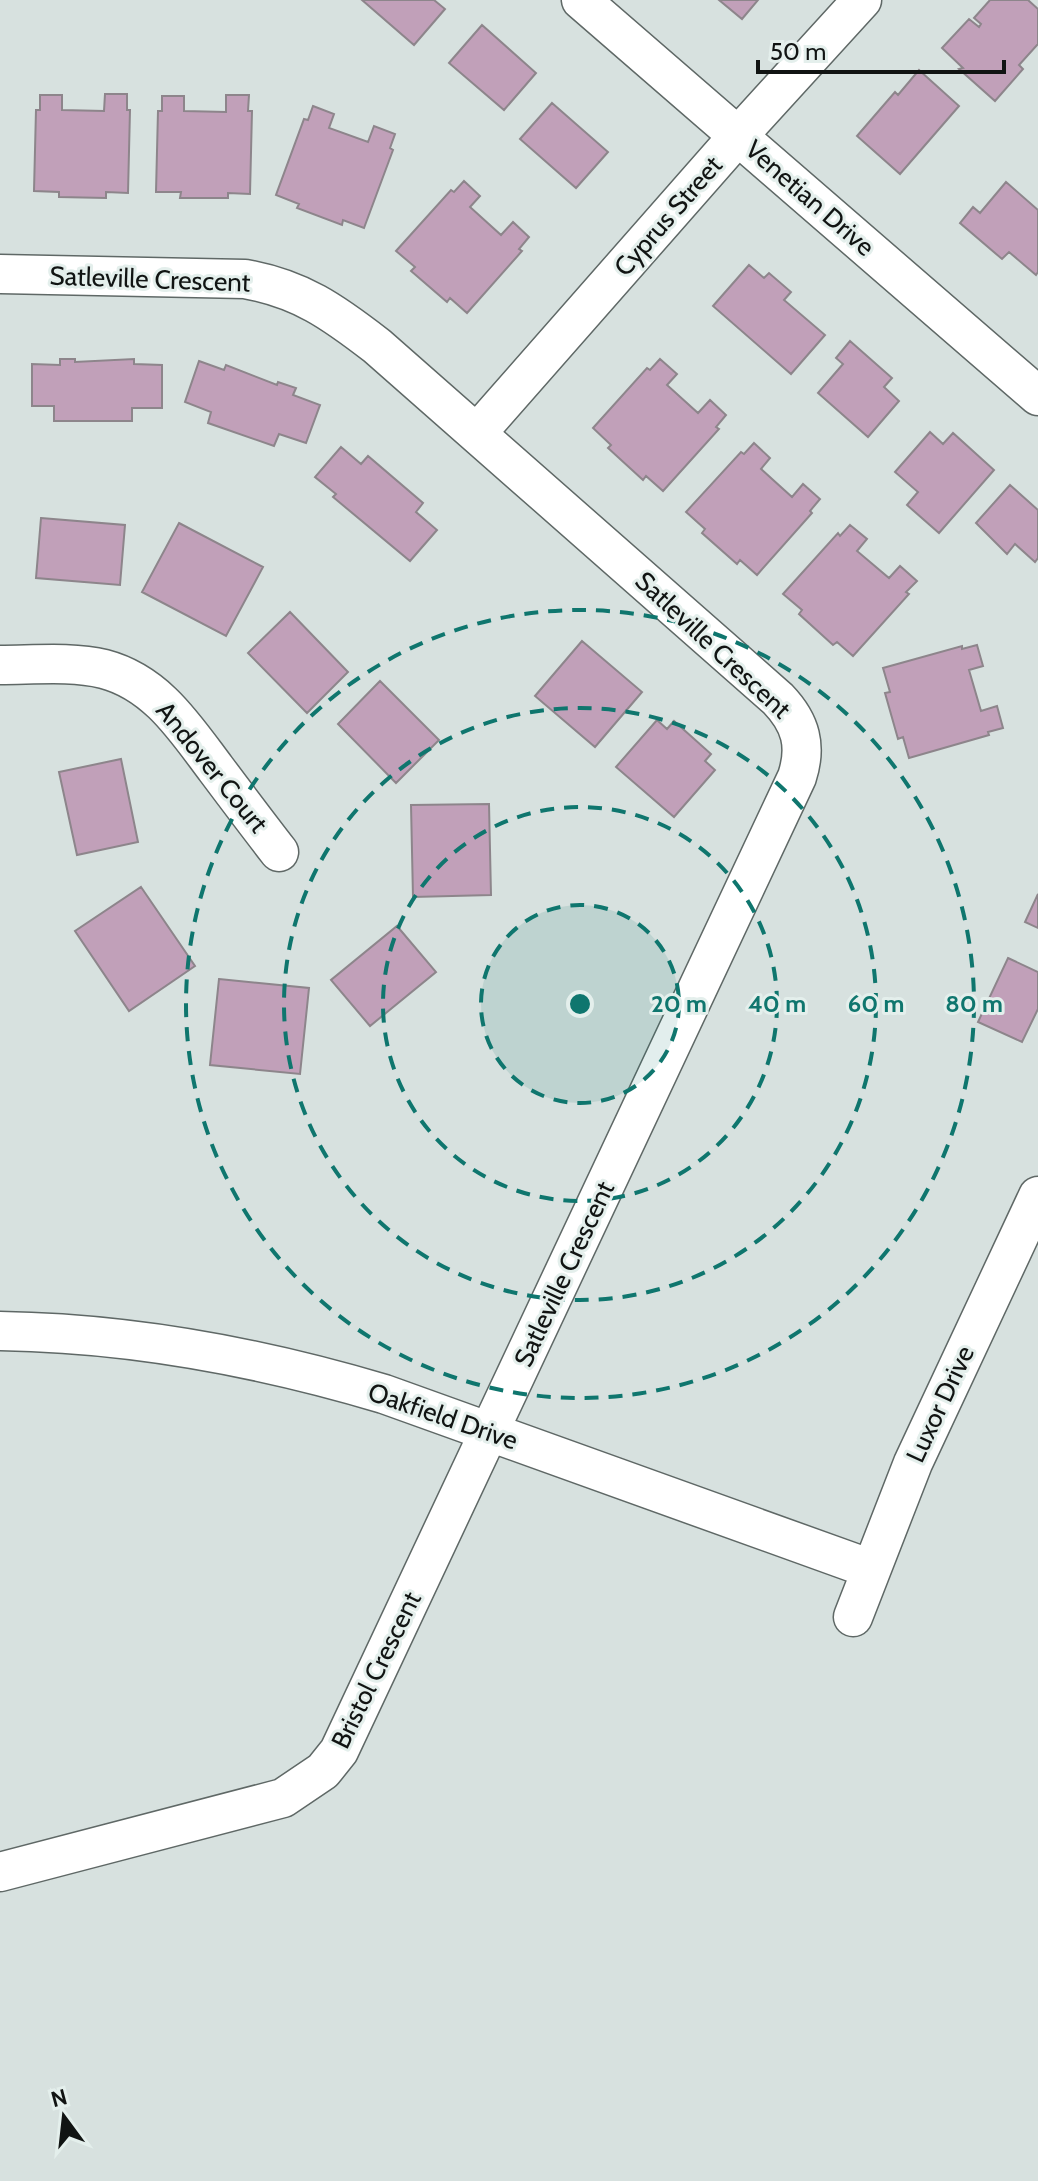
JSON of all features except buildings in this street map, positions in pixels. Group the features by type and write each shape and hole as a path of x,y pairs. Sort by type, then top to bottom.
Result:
{"street":[{"name":"Venetian Drive","path":"581,0 1038,396"},
{"name":"Cyprus Street","path":"477,433 862,0"},
{"name":"Satleville Crescent","path":"0,274 223,278 272,284 317,302 377,346 778,699 799,729 803,745 797,777 490,1432"},
{"name":"Andover Court","path":"0,665 86,666 105,669 139,684 175,714 279,852"},
{"name":"Luxor Drive","path":"853,1617 913,1463 1038,1196"},
{"name":"Oakfield Drive","path":"0,1331 104,1337 223,1354 330,1378 384,1394 871,1569"},
{"name":"Bristol Crescent","path":"0,1872 283,1798 323,1771 339,1751 351,1728 490,1432"}]}
